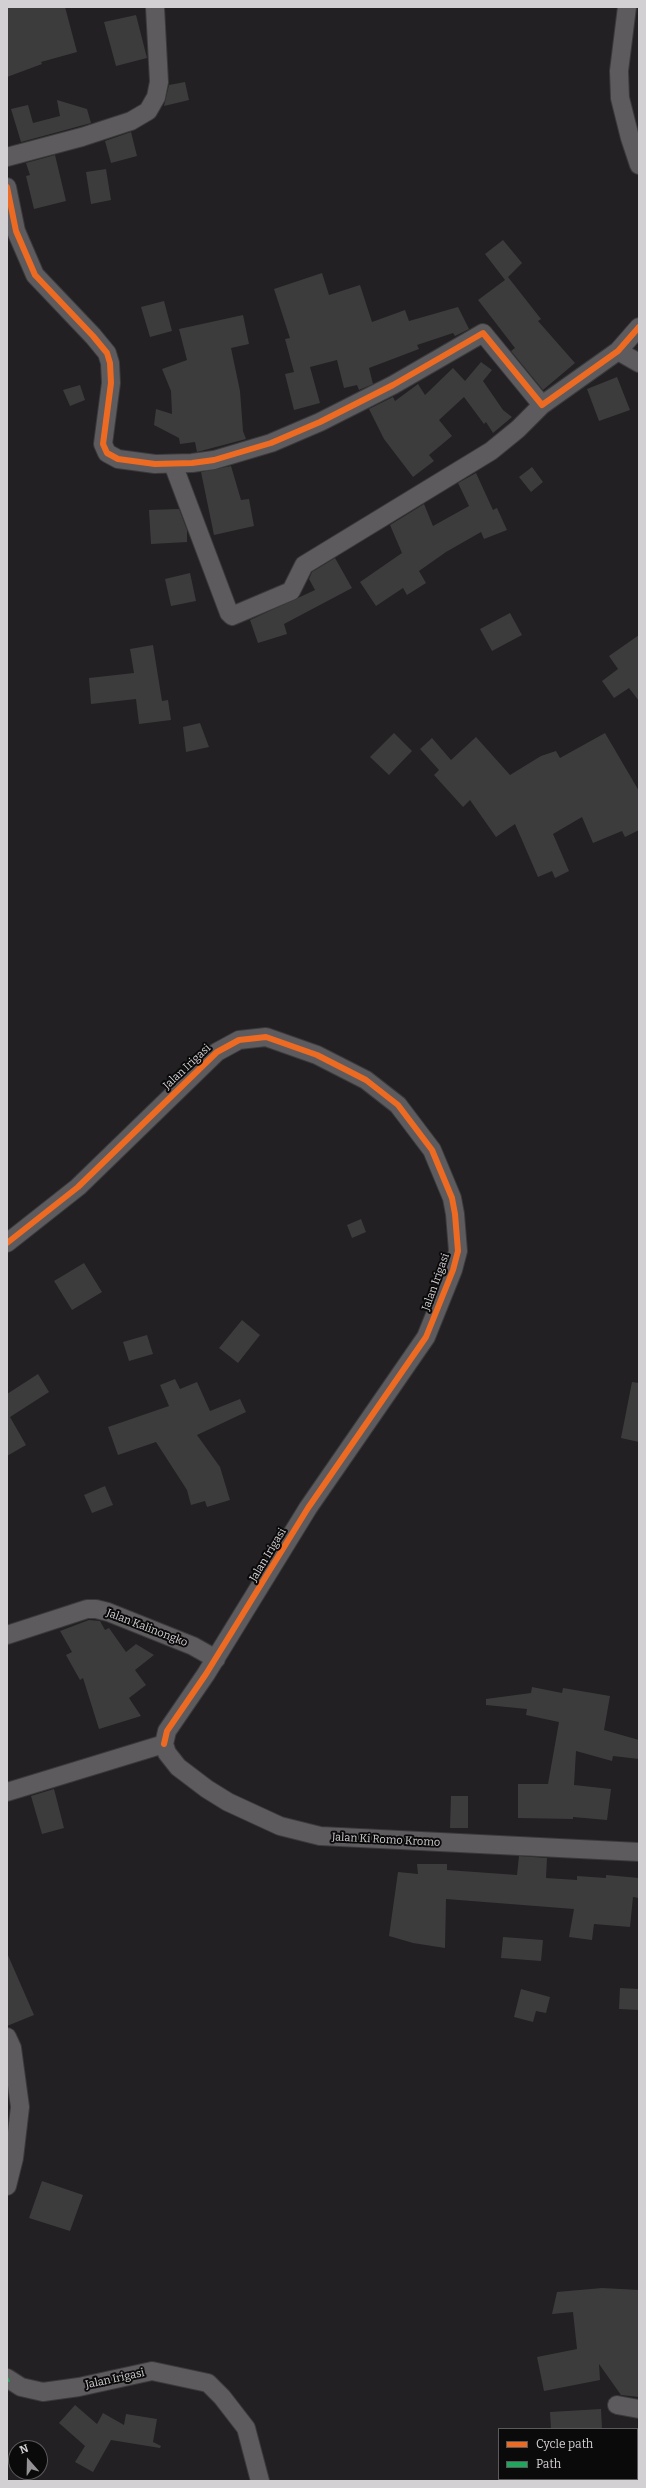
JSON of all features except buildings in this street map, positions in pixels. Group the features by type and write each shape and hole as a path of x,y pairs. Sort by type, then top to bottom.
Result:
{"street":[{"path":"7,157 82,137 131,121 148,111 156,97 159,82 155,7"},
{"path":"627,7 619,71 620,98 630,138 639,165"},
{"path":"7,187 18,239 35,275 94,336 107,353 111,375 103,442 107,452 118,460 173,464 214,460 271,443 320,422 386,388 483,333 542,405"},
{"path":"173,464 229,613 232,616 291,592 304,565 491,451 518,429 542,405 618,351 639,327"},
{"path":"618,351 639,363"},
{"name":"Jalan Irigasi","path":"7,1243 78,1186 217,1052 239,1040 266,1037 317,1054 366,1080 398,1105 432,1150 452,1198 458,1251 453,1270 426,1337 308,1508 216,1659 167,1731 164,1744"},
{"name":"Jalan Kalinongko","path":"7,1635 87,1609 96,1609 108,1612 193,1646 216,1659"},
{"path":"7,1792 164,1744"},
{"name":"Jalan Ki Romo Kromo","path":"164,1744 168,1753 178,1767 207,1789 228,1802 280,1826 320,1836 639,1852"},
{"path":"7,2038 12,2048 20,2107 14,2158 7,2186"},
{"name":"Jalan Irigasi","path":"8,2379 21,2387 43,2392 79,2387 152,2371 208,2383 222,2397 246,2428 260,2481"},
{"path":"617,2405 639,2409"}],"cycle path":[{"path":"7,187 16,231 35,275 93,336 107,353 110,363 111,383 103,444 107,453 118,459 155,464 192,463 214,460 271,443 320,422 393,385 483,333 542,405 618,351 639,327"},
{"path":"7,1243 78,1187 217,1052 239,1040 266,1037 317,1055 366,1080 398,1105 432,1150 452,1198 458,1251 453,1270 426,1337 308,1508 206,1674 167,1731 164,1744"}]}
